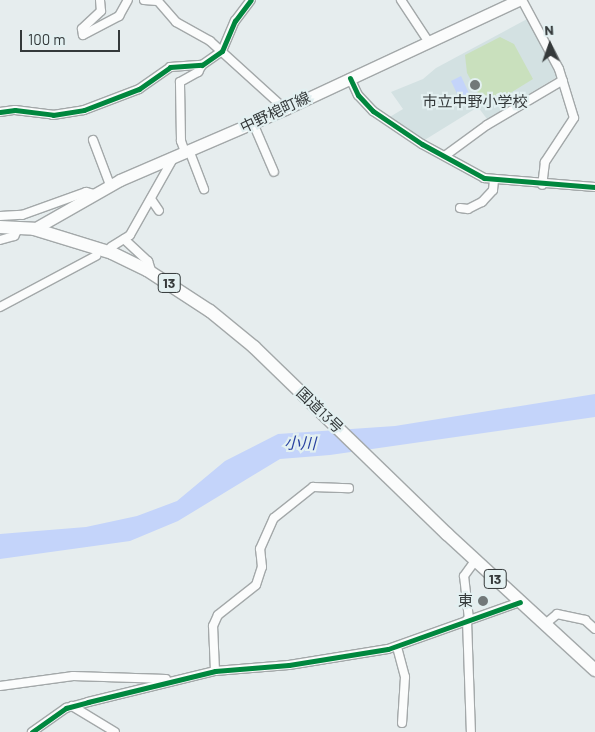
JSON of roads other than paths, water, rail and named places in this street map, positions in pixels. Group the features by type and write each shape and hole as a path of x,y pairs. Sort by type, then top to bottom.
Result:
{"highway":[{"name":"国道13号","path":"0,227 34,229 112,253 152,273 210,311 308,399 475,560 595,670"}],"main road":[{"name":"中野梍町線","path":"34,229 112,184 285,109 428,41 520,0"}],"street":[{"path":"100,0 101,11 82,29 84,35 120,16 128,0"},
{"path":"144,0 157,1 176,22 222,51 285,109"},
{"path":"204,189 181,141 180,82 198,72 202,65 222,51 236,21 252,0"},
{"path":"401,0 428,41"},
{"path":"520,0 563,80 574,118 545,162 542,185"},
{"path":"0,112 14,110 53,115 84,110 139,89 170,67 202,65"},
{"path":"350,78 358,95 372,111 422,144 494,181 595,187"},
{"path":"446,155 487,125 563,80"},
{"path":"253,123 274,172"},
{"path":"96,140 112,184"},
{"path":"111,247 124,240 151,199 174,157"},
{"path":"460,208 468,209 482,202 493,190 494,181"},
{"path":"0,216 22,215 86,192 95,194"},
{"path":"151,199 158,211"},
{"path":"0,240 14,236 19,228"},
{"path":"124,240 148,261 152,273"},
{"path":"0,307 96,256"},
{"path":"215,671 213,626 218,615 256,585 262,567 262,543 274,518 313,487 349,488"},
{"path":"471,732 468,620 464,576 475,560"},
{"path":"32,732 72,706 215,671 289,665 398,647 520,602"},
{"path":"544,625 558,614 585,620 595,629"},
{"path":"398,647 405,677 402,724"},
{"path":"0,686 73,676 170,681"},
{"path":"72,706 115,732"}],"water":[{"path":"461,76 472,100 462,104 451,81"},
{"name":"小川","path":"595,394 595,417 330,455 280,459 178,521 130,541 0,559 0,534 86,527 137,516 177,501 225,461 278,434 395,426"}],"place":[{"name":"市立中野小学校","path":"475,85"},
{"name":"東","path":"483,601"}]}
